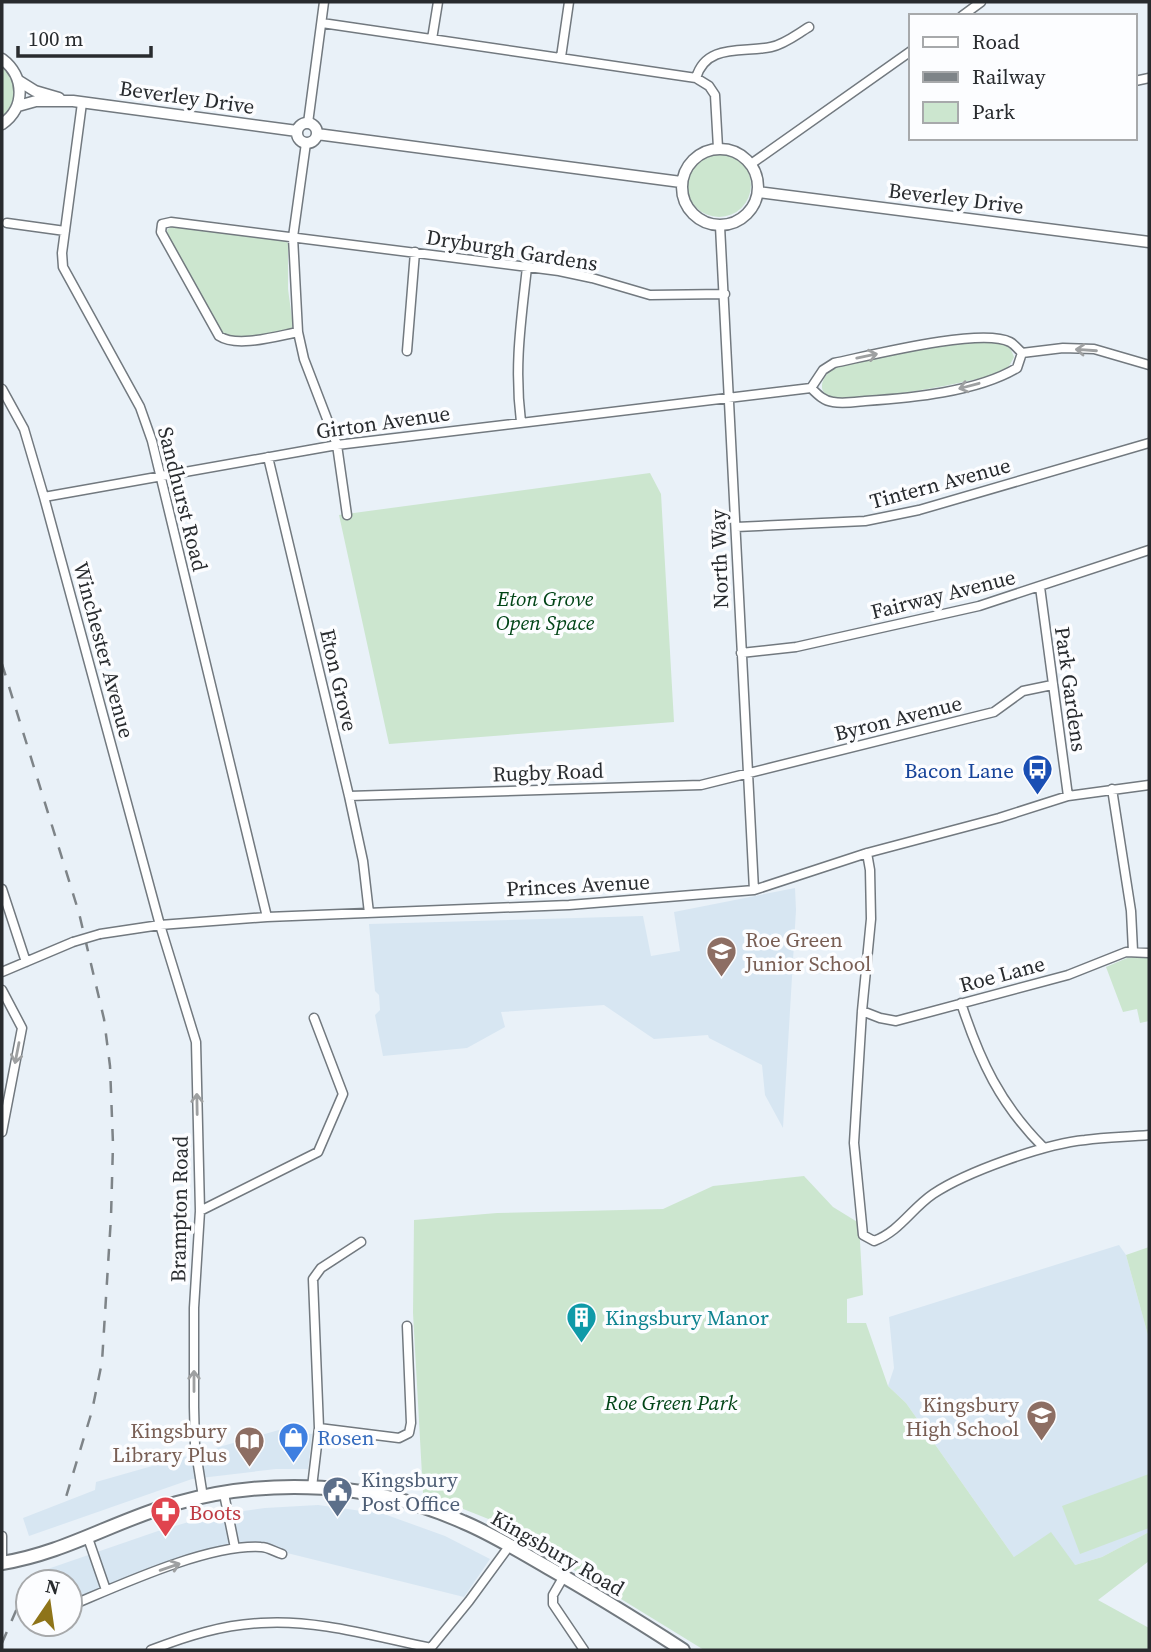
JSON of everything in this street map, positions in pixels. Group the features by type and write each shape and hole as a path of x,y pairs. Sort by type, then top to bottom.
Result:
{"main road":[{"name":"Kingsbury Road","path":"2,1562 47,1554 145,1514 203,1497 260,1488 312,1487 365,1492 409,1503 464,1522 564,1576 683,1650"}],"street":[{"path":"308,123 324,2"},
{"path":"432,39 438,2"},
{"path":"561,57 569,2"},
{"path":"965,14 981,2"},
{"path":"322,23 696,78 709,86 715,95 718,148"},
{"path":"696,78 706,60 720,53 745,48 769,48 809,27"},
{"path":"751,164 909,52"},
{"path":"2,59 14,71 19,82 18,106 13,115 2,124"},
{"name":"Beverley Drive","path":"19,82 35,91 77,102"},
{"name":"Beverley Drive","path":"18,106 36,101 77,102 297,131"},
{"name":"Sandhurst Road","path":"77,102 62,253 63,267 140,407 161,475 267,917"},
{"path":"308,123 315,127 317,134 313,141 306,143 299,139 297,131 301,125 308,123"},
{"path":"317,134 681,182"},
{"path":"306,143 293,237 298,332 304,359 337,445 347,515"},
{"path":"718,148 737,152 751,164 758,178 758,192 752,210 739,221 720,226 706,224 692,214 684,203 681,182 690,163 705,151 718,148"},
{"name":"Beverley Drive","path":"758,192 1149,242"},
{"name":"Dryburgh Gardens","path":"298,332 237,342 227,341 219,336 161,232 162,224 171,222 527,267 592,278 650,295 725,295"},
{"path":"7,223 65,231"},
{"name":"North Way","path":"720,226 754,890"},
{"path":"407,351 415,252"},
{"path":"521,422 516,386 517,356 527,267"},
{"path":"989,337 1009,341 1021,353 1017,368 1006,375 952,390 885,400 835,403 825,400 811,388 823,370 834,363 931,344 989,337"},
{"path":"1021,353 1063,348 1094,349 1149,365"},
{"name":"Winchester Avenue","path":"2,388 23,429 44,497 160,925"},
{"name":"Girton Avenue","path":"44,497 337,445 811,388"},
{"name":"Tintern Avenue","path":"736,527 865,521 919,510 1149,443"},
{"name":"Eton Grove","path":"268,457 349,796 363,861 369,913"},
{"name":"Fairway Avenue","path":"741,653 796,647 979,606 1149,550"},
{"name":"Park Gardens","path":"1040,587 1068,796"},
{"name":"Byron Avenue","path":"747,775 994,712 1023,691 1052,685"},
{"name":"Rugby Road","path":"349,796 701,785 747,775"},
{"name":"Princes Avenue","path":"2,972 73,942 100,934 160,925 267,917 569,905 754,890 867,853 999,818 1068,796 1149,785"},
{"path":"1112,789 1131,911 1133,951"},
{"path":"867,853 871,919 854,1143 863,1235 874,1241 889,1235 932,1195 967,1176 1044,1148 1083,1140 1149,1135"},
{"path":"2,889 26,962"},
{"name":"Brampton Road","path":"160,925 196,1042 200,1211 194,1308 194,1407 195,1446 203,1497"},
{"name":"Roe Lane","path":"862,1011 896,1021 1068,975 1133,951 1149,953"},
{"path":"2,990 22,1028 2,1132"},
{"path":"961,1003 976,1049 1001,1098 1044,1148"},
{"path":"200,1211 318,1152 343,1094 314,1018"},
{"path":"312,1487 319,1428 313,1279 321,1268 361,1242"},
{"path":"319,1428 399,1438 409,1433 411,1423 407,1326"},
{"path":"224,1494 235,1548"},
{"path":"2,1536 2,1562"},
{"path":"88,1538 106,1590"},
{"path":"151,1650 187,1636 220,1628 261,1623 295,1623 430,1649 470,1601 510,1545"},
{"path":"84,1600 202,1556 235,1548 262,1547 282,1554"},
{"path":"564,1576 553,1595 553,1604 584,1650"}],"shaded area":[{"path":"795,888 783,1128 765,1095 762,1065 709,1038 708,1035 654,1039 604,1005 501,1012 505,1027 467,1048 383,1056 375,1015 380,1010 379,995 375,991 369,924 643,916 651,956 680,951 674,912"},
{"name":"Kingsbury High School","path":"1119,1245 1126,1255 1149,1339 1149,1532 1102,1557 1075,1565 1014,1557 906,1403 888,1386 894,1368 889,1317"},
{"path":"279,1430 312,1434 308,1469 276,1469 192,1479 29,1536 23,1518 95,1490 96,1482"},
{"path":"318,1505 384,1514 445,1536 490,1559 464,1597 271,1549 231,1550 164,1566 84,1603 84,1568 51,1568 209,1516 265,1508"}],"green space":[{"path":"2,64 14,83 14,98 2,117"},
{"path":"719,153 737,159 745,167 751,185 745,203 737,211 719,217 701,211 693,203 687,185 693,167 701,159"},
{"path":"172,226 283,239 288,243 288,289 293,326 290,330 237,339 222,332 168,236 167,230"},
{"path":"990,341 1005,345 1014,357 1005,370 994,375 923,390 851,399 830,397 822,389 826,375 836,366 954,343"},
{"name":"Eton Grove Open Space","path":"650,473 661,494 674,722 389,744 339,515"},
{"path":"1127,958 1149,958 1149,1021 1140,1023 1137,1009 1123,1012 1106,967"},
{"name":"Roe Green Park","path":"804,1176 833,1207 859,1223 863,1295 847,1299 847,1323 866,1323 888,1386 906,1403 1014,1557 1051,1532 1075,1565 1102,1557 1149,1532 1149,1561 1098,1600 1149,1628 1149,1650 704,1650 496,1522 423,1493 413,1313 414,1220 497,1213 663,1209 713,1186"},
{"path":"1149,1247 1149,1339 1126,1255"},
{"path":"1149,1474 1149,1528 1080,1554 1062,1506"}],"railway":[{"path":"2,664 79,913 104,1019 110,1066 113,1144 102,1362 92,1411 63,1507"},
{"path":"2,1643 14,1615"}],"place":[{"name":"Bacon Lane","path":"1037,797"},
{"name":"Roe Green Junior School","path":"722,978"},
{"name":"Kingsbury Manor","path":"582,1344"},
{"name":"Kingsbury High School","path":"1042,1443"},
{"name":"Rosen","path":"294,1464"},
{"name":"Kingsbury Library Plus","path":"250,1469"},
{"name":"Kingsbury Post Office","path":"338,1518"},
{"name":"Boots","path":"166,1539"}]}
